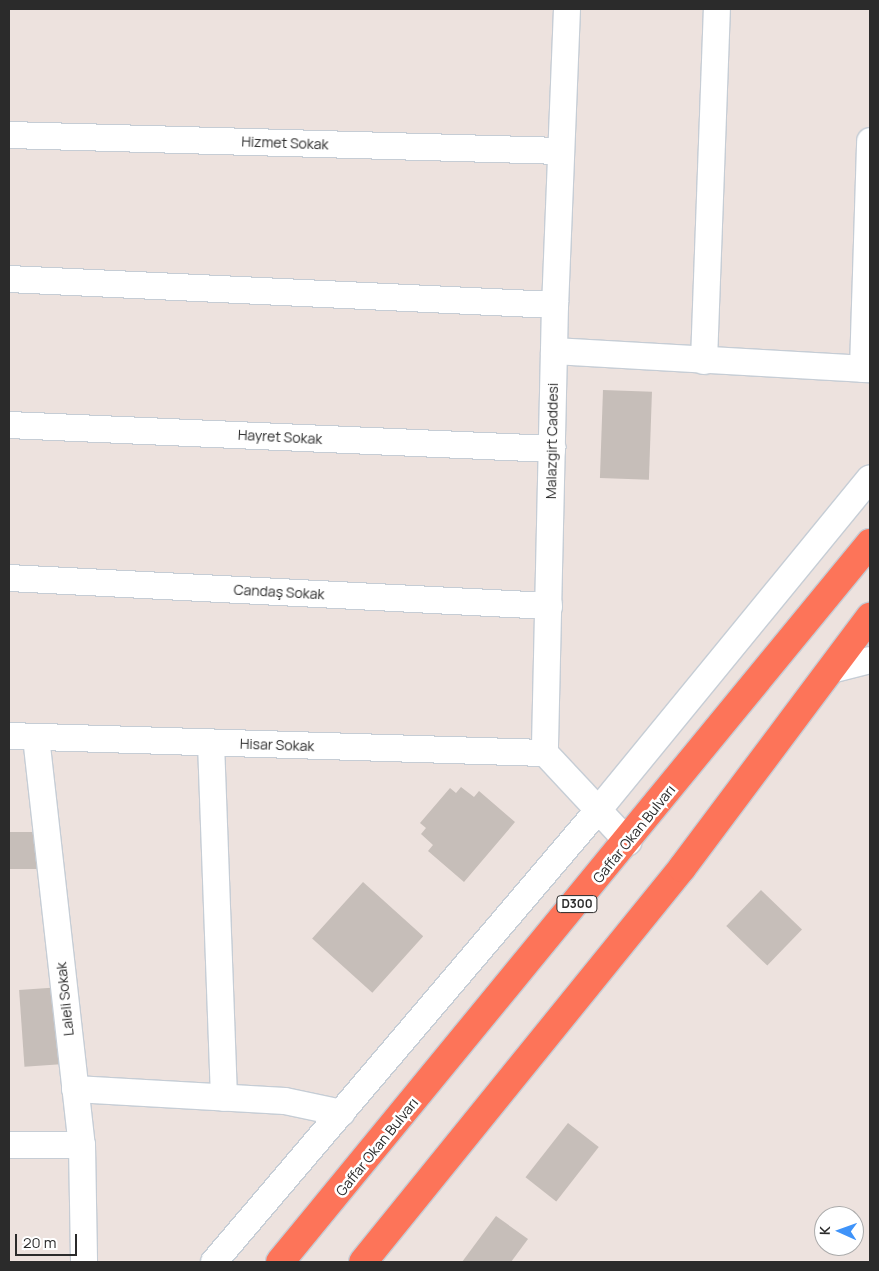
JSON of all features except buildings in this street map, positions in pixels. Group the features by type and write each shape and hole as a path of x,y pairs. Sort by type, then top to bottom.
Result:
{"highway":[{"name":"Gaffar Okan Bulvarı","path":"280,1262 628,842 870,543"},
{"path":"363,1262 682,868 870,617"}],"street":[{"name":"Malazgirt Caddesi","path":"545,753 555,305 567,9"},
{"path":"704,361 717,9"},
{"name":"Hizmet Sokak","path":"9,135 561,151"},
{"path":"554,351 866,369 870,140"},
{"path":"9,279 555,305"},
{"name":"Hayret Sokak","path":"9,424 552,449"},
{"path":"214,1262 600,808 870,478"},
{"name":"Candaş Sokak","path":"9,578 549,606"},
{"path":"831,670 870,660"},
{"name":"Hisar Sokak","path":"9,736 545,753"},
{"name":"Laleli Sokak","path":"36,737 82,1145 84,1262"},
{"path":"211,743 224,1098"},
{"path":"545,753 600,808 628,842"},
{"path":"75,1089 285,1101 342,1113"},
{"path":"9,1145 82,1145"}]}
